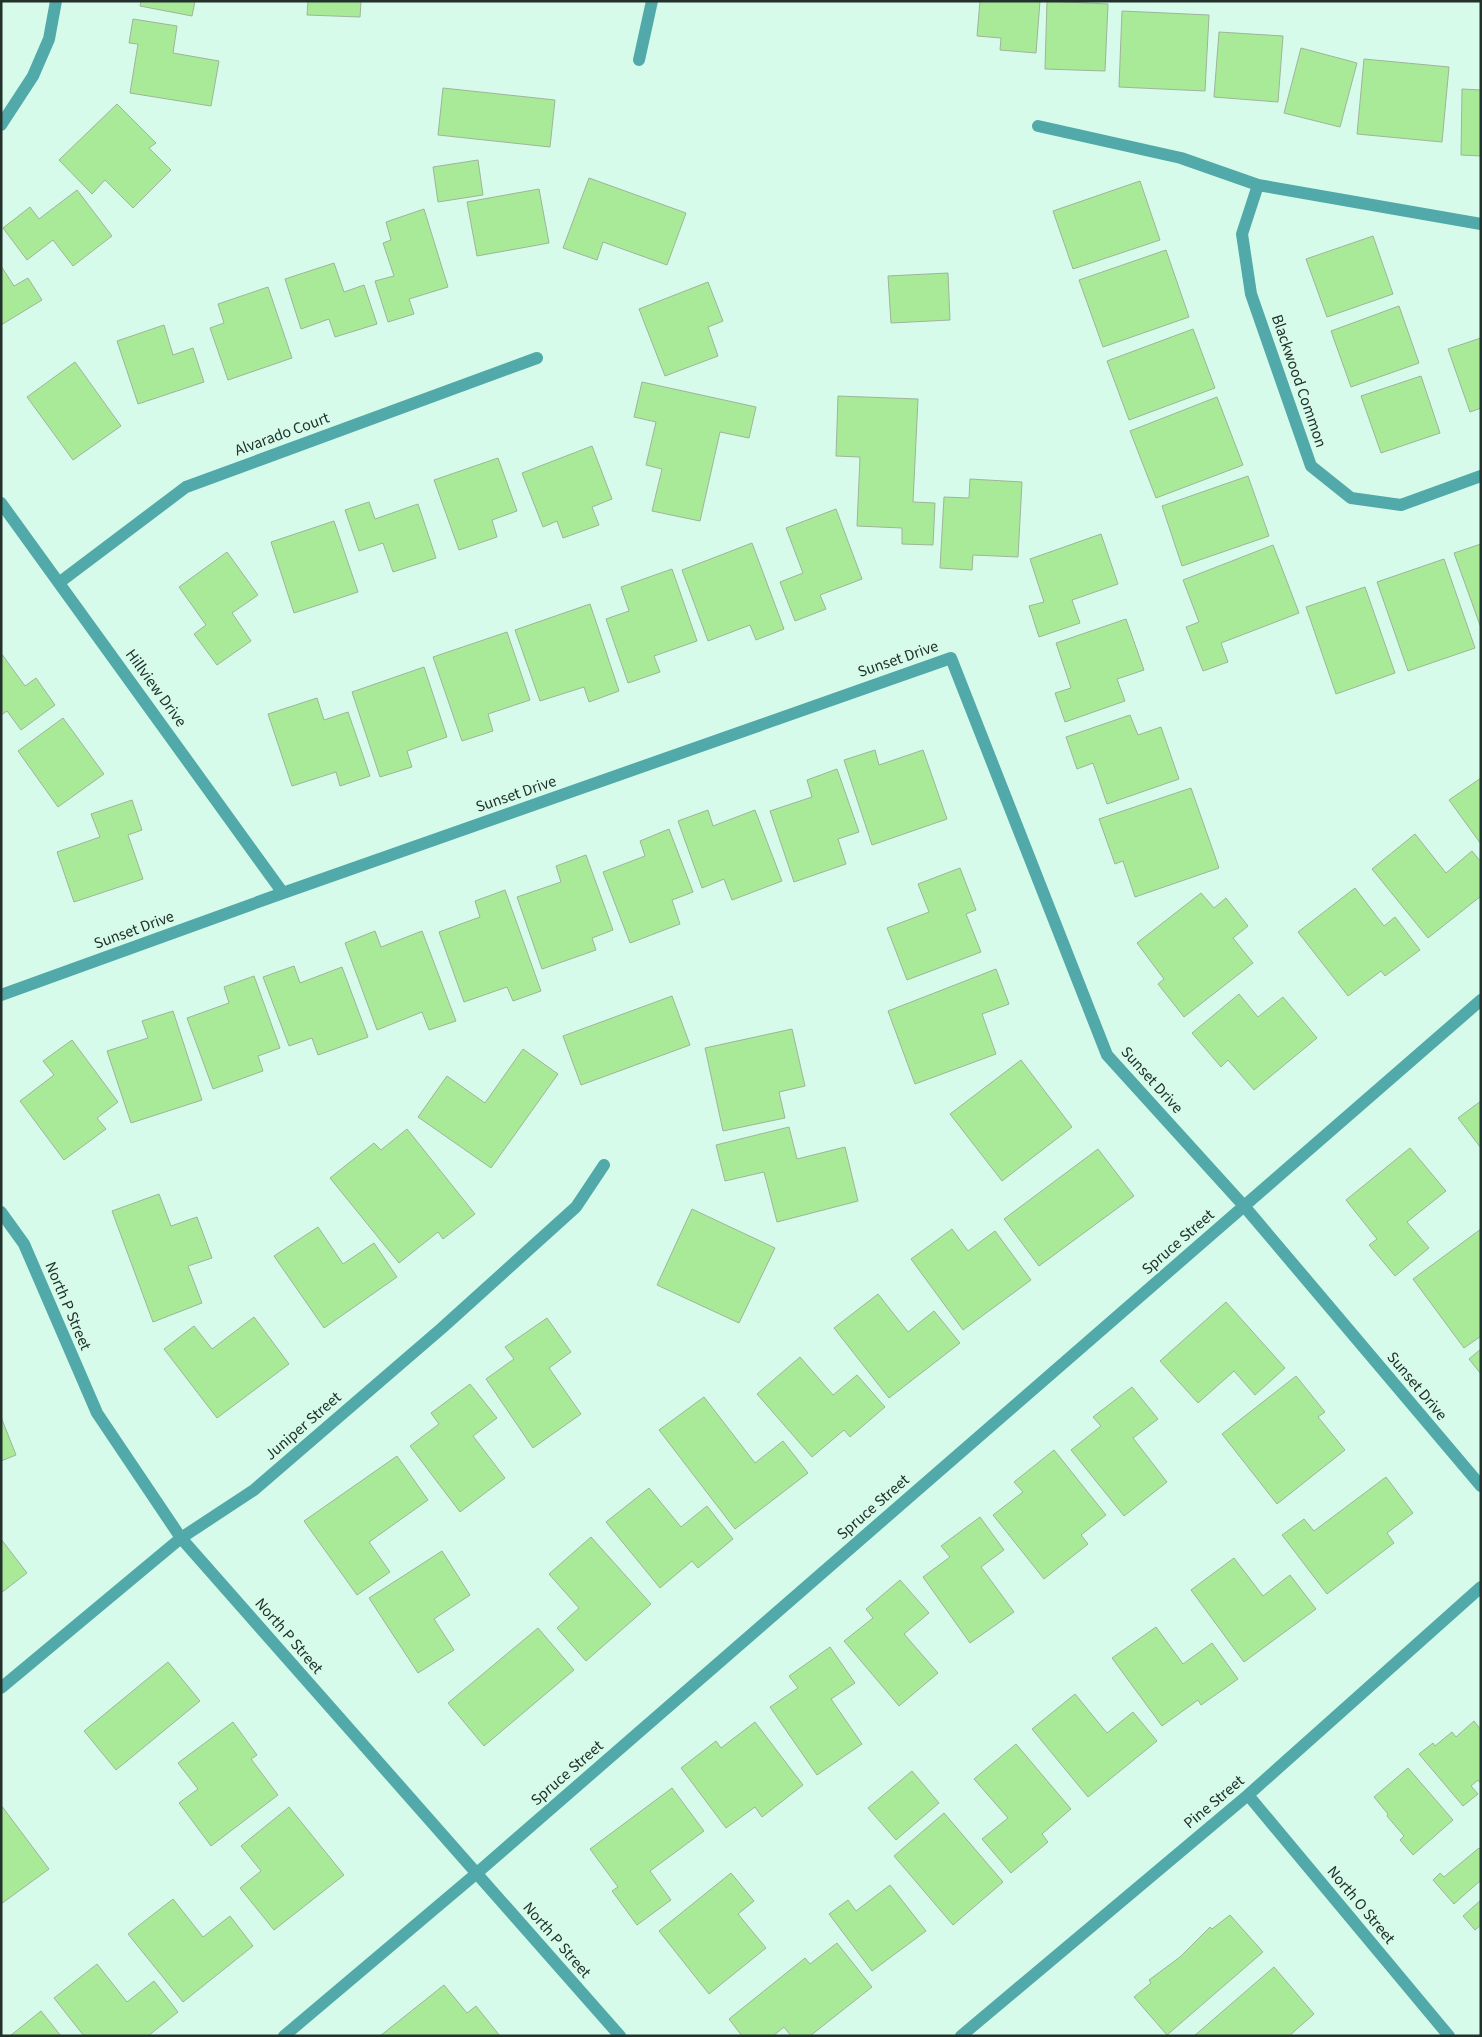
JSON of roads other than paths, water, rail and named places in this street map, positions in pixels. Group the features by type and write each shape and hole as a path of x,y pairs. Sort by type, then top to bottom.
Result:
{"street":[{"path":"1,125 33,76 49,39 56,1"},
{"path":"639,60 652,1"},
{"path":"1038,126 1181,158 1258,184 1481,224"},
{"name":"Blackwood Common","path":"1258,184 1242,234 1251,294 1312,466 1351,498 1402,505 1481,476"},
{"name":"Alvarado Court","path":"60,582 186,487 537,358"},
{"name":"Hillview Drive","path":"1,503 60,582 283,893"},
{"name":"Sunset Drive","path":"1,995 283,893 951,658 1107,1054 1244,1206 1481,1486"},
{"name":"Spruce Street","path":"284,2036 477,1873 1481,1000"},
{"name":"Juniper Street","path":"1,1688 181,1538 254,1490 442,1328 576,1206 604,1165"},
{"name":"North P Street","path":"1,1212 24,1244 97,1413 181,1538 620,2036"},
{"name":"Pine Street","path":"961,2036 1248,1795 1481,1586"},
{"name":"North O Street","path":"1248,1795 1450,2036"}]}
